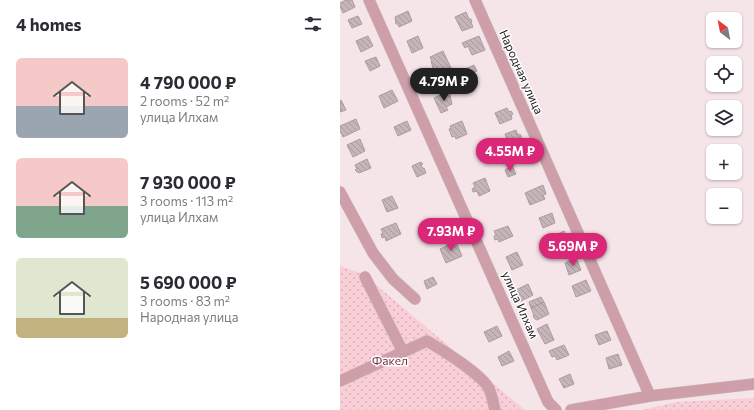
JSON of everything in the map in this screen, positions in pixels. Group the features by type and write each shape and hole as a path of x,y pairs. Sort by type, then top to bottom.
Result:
{"street":[{"name":"улица Илхам","path":"369,0 548,402 556,410"},
{"name":"Народная улица","path":"475,0 650,396"},
{"path":"340,192 372,253 393,279 415,299"},
{"path":"365,277 403,352"},
{"path":"341,379 427,341 446,352 477,376 489,388 495,410"},
{"path":"570,410 650,396 754,384"}],"green space":[{"name":"Факел","path":"340,266 363,274 525,410 340,410"},
{"path":"754,398 754,410 642,410 676,402"}],"building":[{"path":"346,0 352,0 355,7 343,13 340,3"},
{"path":"408,11 412,21 399,27 398,24 396,24 395,17"},
{"path":"466,12 469,19 472,21 473,27 462,31 455,17"},
{"path":"358,16 362,24 352,28 348,20"},
{"path":"368,36 373,46 361,52 356,41"},
{"path":"418,36 423,48 412,53 407,41"},
{"path":"479,36 485,50 472,55 468,46 465,48 462,43"},
{"path":"443,51 451,68 439,73 436,66 433,68 430,57"},
{"path":"376,57 380,66 370,71 365,61"},
{"path":"474,65 477,71 466,76 463,70"},
{"path":"392,90 398,101 384,108 379,96"},
{"path":"449,91 452,104 446,107 448,110 441,113 434,98"},
{"path":"341,100 346,110 340,112 340,101"},
{"path":"507,108 509,112 511,111 513,114 511,115 512,119 500,124 495,113"},
{"path":"356,119 360,129 343,137 341,132 340,133 340,126"},
{"path":"407,121 411,130 398,136 394,127"},
{"path":"462,121 467,134 456,139 455,136 452,137 449,129 451,128 450,126"},
{"path":"516,130 518,135 520,134 522,138 520,139 522,144 511,149 505,134"},
{"path":"360,139 365,151 353,157 347,145"},
{"path":"367,159 371,168 359,173 357,172 355,170 357,169 355,165"},
{"path":"421,162 423,164 421,165 422,168 424,168 426,173 417,177 412,166"},
{"path":"512,166 516,174 508,177 505,170"},
{"path":"485,178 490,191 479,196 477,191 473,192 472,189 475,187 473,183"},
{"path":"543,185 546,194 543,195 545,199 530,205 525,193"},
{"path":"392,196 398,208 387,212 382,200"},
{"path":"552,213 555,223 543,228 539,218"},
{"path":"396,223 401,234 386,241 385,237 382,238 381,234 383,233 381,229"},
{"path":"441,224 445,232 432,241 427,231"},
{"path":"508,226 513,236 499,242 498,239 495,240 494,236 496,235 494,231"},
{"path":"564,231 569,242 554,249 549,238"},
{"path":"456,242 462,256 446,263 440,249"},
{"path":"517,252 523,265 512,270 506,257"},
{"path":"576,258 581,270 569,275 565,263"},
{"path":"433,277 437,284 427,289 424,281"},
{"path":"586,280 591,291 576,297 572,286"},
{"path":"528,284 533,295 519,302 514,291"},
{"path":"541,297 544,302 531,308 529,302"},
{"path":"544,302 549,314 537,320 533,316 534,315 531,308"},
{"path":"547,324 554,340 545,344 537,329"},
{"path":"497,326 502,336 489,342 484,332"},
{"path":"607,331 611,340 599,345 595,335"},
{"path":"564,345 569,355 557,360 555,356 552,357 549,351"},
{"path":"509,351 514,361 502,366 498,357"},
{"path":"618,354 622,365 609,369 606,358"},
{"path":"570,374 574,384 564,388 559,379"}]}
